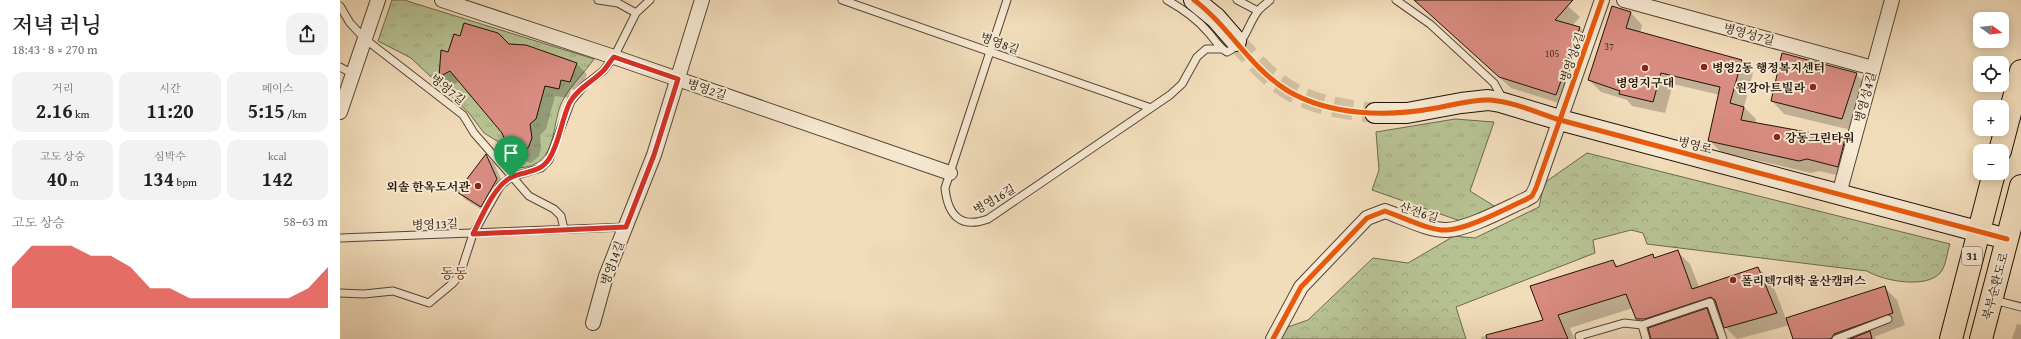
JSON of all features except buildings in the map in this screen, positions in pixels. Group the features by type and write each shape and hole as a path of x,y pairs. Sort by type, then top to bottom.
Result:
{"main road":[{"path":"2002,144 2021,71"},
{"name":"31","path":"1951,339 1992,180"},
{"name":"북부순환도로","path":"1981,339 2021,186"}],"street":[{"path":"340,110 378,0"},
{"name":"병영14길","path":"593,323 606,276 654,155 702,0"},
{"path":"1194,0 1216,18 1229,45"},
{"name":"병영성6길","path":"1560,120 1602,0"},
{"name":"병영성7길","path":"1624,0 1873,68"},
{"name":"병영성4길","path":"1839,194 1892,0"},
{"name":"병영2길","path":"449,1 950,173"},
{"name":"병영로","path":"1375,113 1407,113 1461,103 1488,100 1500,102 1560,120 2007,239"},
{"name":"산전6길","path":"1273,339 1301,286 1367,218 1385,211 1430,227 1446,230 1460,228 1532,196 1560,120"}],"lane":[{"path":"598,0 618,3 636,13"},
{"path":"340,293 364,294 394,291 430,303 453,283 460,274 473,234 500,186 511,177 541,168 549,160 571,101 584,85 603,71 614,57 636,13 650,0"},
{"name":"병영8길","path":"842,0 1151,108"},
{"name":"병영16길","path":"1007,0 945,188 950,209 958,219 966,223 975,224 988,219 1151,108 1182,84 1197,57 1206,49 1229,45"},
{"path":"1167,0 1229,45 1227,52 1235,48 1246,34 1258,12 1270,0"},
{"path":"1237,0 1258,12"},
{"path":"1396,0 1430,24 1494,83 1500,94 1500,102"},
{"name":"병영7길","path":"340,6 350,23 365,39 390,60 410,73 463,115 474,133 529,196 554,208 561,216 564,229"},
{"path":"340,67 353,74"},
{"name":"병영13길","path":"340,238 626,227"},
{"path":"1991,299 2021,307"},
{"path":"1580,339 1579,336 1624,323 1642,325 1710,302 1723,339"},
{"path":"1836,339 1888,319"},
{"path":"1642,325 1646,339"}],"green space":[{"path":"392,0 404,0 594,59 564,98 559,108 552,142 541,160 532,165 518,168 506,157 502,144 484,133 469,113 411,58 378,41"},
{"path":"1455,119 1494,122 1470,191 1499,209 1466,223 1372,190 1379,170 1376,132"},
{"path":"1587,153 1950,244 1945,263 1940,273 1934,278 1925,281 1904,282 1883,278 1867,271 1647,244 1643,233 1631,230 1593,240 1595,253 1456,307 1466,339 1279,339 1288,327 1308,320 1373,258 1408,263 1454,236 1475,238 1539,207 1544,183"}],"tunnel":[{"path":"1236,41 1267,74 1296,94 1312,101 1330,106 1375,113"}],"cycle path":[{"path":"1194,0 1207,10 1262,71 1274,82 1305,99 1323,105 1341,110 1399,113 1436,108 1476,100 1499,101 1517,105 1560,120 2007,239"},
{"path":"1273,339 1301,287 1367,218 1385,211 1424,226 1440,230 1456,229 1497,213 1532,196 1602,0"}],"place":[{"name":"병영2동 행정복지센터","path":"1704,67"},
{"name":"병영지구대","path":"1645,68"},
{"name":"원강아트빌라","path":"1813,87"},
{"name":"강동그린타워","path":"1777,137"},
{"name":"외솔 한옥도서관","path":"478,186"},
{"name":"폴리텍7대학 울산캠퍼스","path":"1733,280"}],"district":[{"name":"동동","path":"454,273"}],"route":[{"path":"614,57 678,79 654,155 626,227 473,234 482,215 500,186 511,177 541,168 549,160 571,101 584,85 603,71 614,57"}]}
